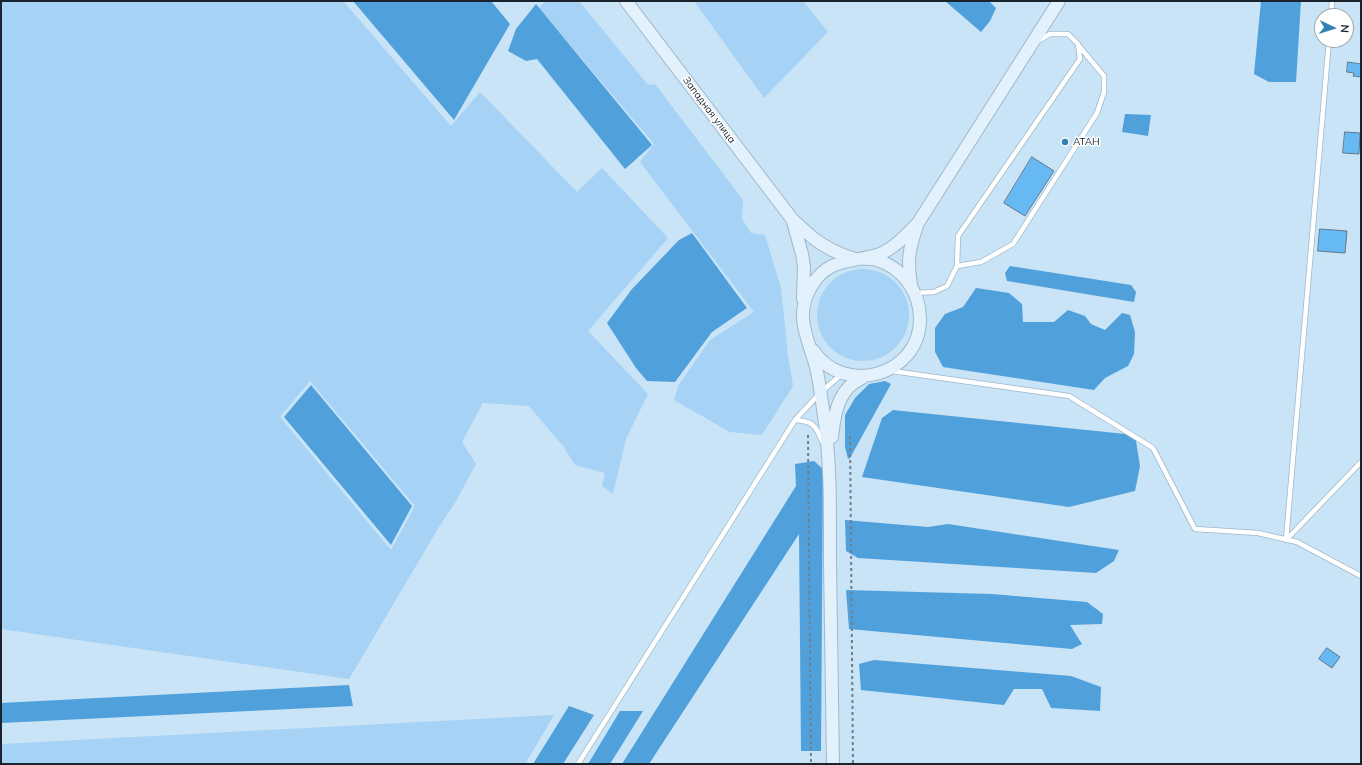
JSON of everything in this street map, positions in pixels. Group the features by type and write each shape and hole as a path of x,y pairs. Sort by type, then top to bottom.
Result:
{"main road":[{"name":"Западная улица","path":"626,1 792,219 817,242 855,259"},
{"path":"833,764 829,459 821,392 810,346 804,332 802,318 803,307 806,297 817,278 834,265 844,261 878,254 903,238 918,223 1059,1"},
{"name":"Западная улица","path":"792,219 799,239 804,267 802,318"},
{"path":"810,346 824,363 843,374 854,376 877,374 888,370 907,355 914,344 920,321 920,309 913,289 908,267 909,255 918,223"},
{"path":"855,259 866,258 887,264 900,273 913,289"},
{"path":"829,459 835,416 841,400 850,386 864,376"}],"lane":[{"path":"957,266 981,262 1013,244 1097,113 1104,92 1104,76 1068,34 1050,34 1031,44"},
{"path":"913,289 934,292 947,286 957,266 958,236 1080,59 1078,44"},
{"path":"1286,540 1328,48"},
{"path":"888,370 1069,396 1153,448 1195,529 1258,533 1297,542 1361,576"},
{"path":"578,764 771,461 795,420 821,392 843,374"},
{"path":"795,420 807,421 813,424 820,436 829,459"},
{"path":"1286,540 1361,462"}],"path":[{"path":"808,435 811,764"},
{"path":"850,436 853,764"}],"shaded area":[{"path":"1,1 343,1 451,126 480,92 577,192 602,168 668,238 588,331 648,394 626,439 613,494 602,486 605,473 575,465 563,446 529,406 483,403 462,442 476,464 456,501 349,679 1,629","holes":["310,381 415,506 391,550 280,417"]},
{"path":"353,1 491,1 510,24 454,120"},
{"path":"546,1 579,1 648,85 655,84 743,200 742,219 751,233 765,235 781,288 788,356 793,386 762,435 730,432 674,400 678,386 710,340 754,312 640,162 654,144 539,8"},
{"path":"694,1 803,1 828,32 764,98"},
{"path":"945,1 989,1 996,8 990,21 981,32"},
{"path":"1261,1 1301,1 1296,82 1269,82 1254,74"},
{"path":"536,4 652,145 625,169 537,59 526,61 508,51 516,29"},
{"path":"1125,114 1151,115 1148,136 1122,132"},
{"path":"692,233 747,308 712,332 675,382 647,381 636,368 607,323 632,289 679,240"},
{"path":"1010,266 1131,285 1136,292 1134,302 1007,281 1005,273"},
{"path":"863,269 880,273 895,283 905,298 909,315 905,332 895,347 880,357 863,361 846,357 831,347 821,332 817,315 821,298 831,283 846,273"},
{"path":"976,288 1009,293 1022,304 1023,322 1054,322 1068,310 1085,316 1091,324 1105,330 1122,313 1130,315 1135,332 1134,354 1128,366 1105,378 1094,390 943,367 935,352 935,328 945,314 963,307"},
{"path":"885,381 891,384 850,458 848,459 845,447 845,415 855,398 869,384"},
{"path":"311,385 412,506 391,545 284,417"},
{"path":"893,410 1135,435 1140,466 1135,491 1069,507 862,477 882,418"},
{"path":"814,461 823,469 821,751 801,751 799,534 649,764 622,764 796,486 795,464"},
{"path":"845,520 928,527 948,524 1119,550 1114,561 1096,573 858,558 846,551"},
{"path":"846,590 992,594 1087,602 1103,614 1102,624 1070,625 1082,644 1072,649 849,629"},
{"path":"874,660 1071,676 1101,687 1100,711 1051,708 1042,689 1014,689 1004,705 861,690 859,664"},
{"path":"349,685 353,706 1,723 1,703"},
{"path":"569,706 594,715 563,764 533,764"},
{"path":"620,711 643,711 610,764 588,764"},
{"path":"554,715 525,764 1,764 1,744"}],"building":[{"path":"1348,62 1361,64 1361,77 1353,76 1354,73 1347,72"},
{"path":"1345,132 1360,133 1359,154 1343,153"},
{"path":"1032,157 1054,171 1025,216 1004,203"},
{"path":"1320,229 1347,231 1345,253 1318,251"},
{"path":"1327,648 1340,657 1332,668 1319,659"}],"place":[{"name":"АТАН","path":"1065,142"}]}
